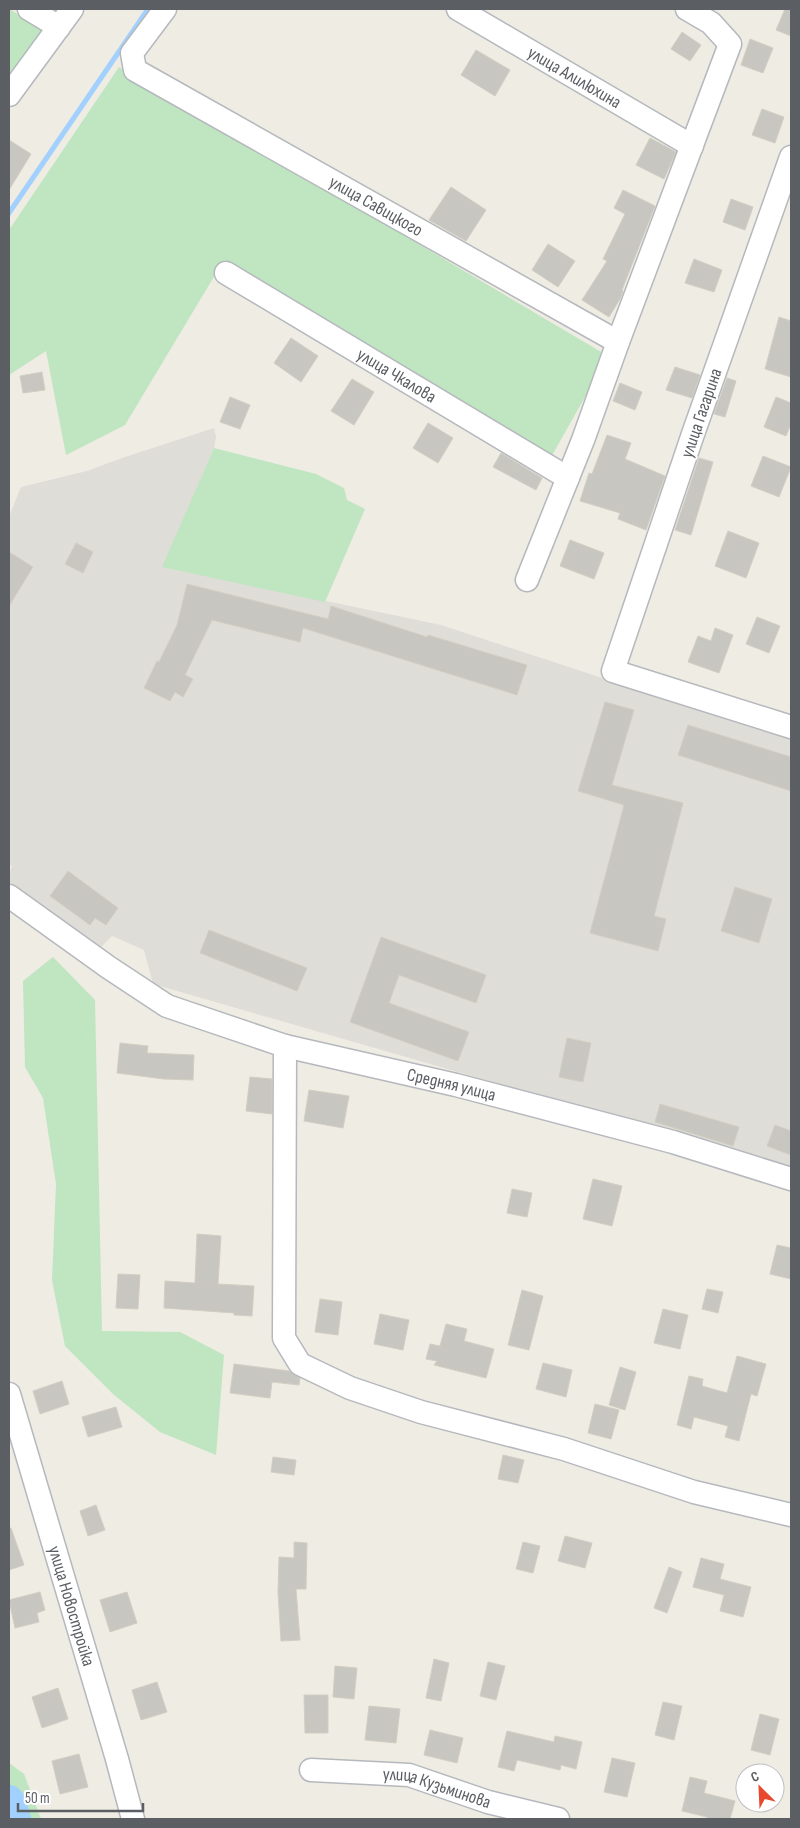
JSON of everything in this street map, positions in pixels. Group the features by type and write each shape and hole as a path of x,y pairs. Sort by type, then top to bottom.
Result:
{"street":[{"path":"29,9 58,27"},
{"path":"9,95 72,9"},
{"name":"улица Савицкого","path":"165,9 134,61 618,342"},
{"name":"улица Алилюхина","path":"458,9 692,146"},
{"path":"526,580 568,478 730,44 711,23 687,9"},
{"name":"улица Гагарина","path":"791,157 690,444 613,671 791,727"},
{"name":"улица Чкалова","path":"226,273 568,478"},
{"name":"Средняя улица","path":"9,896 168,1006 285,1046 456,1085 663,1139 791,1179"},
{"path":"285,1046 284,1338 300,1364 350,1388 421,1412 564,1449 694,1492 791,1516"},
{"name":"улица Новостройка","path":"9,1394 133,1819"},
{"name":"улица Кузьминова","path":"311,1770 409,1775 488,1802 558,1819"}],"shaded area":[{"path":"214,428 216,437 214,448 163,567 441,625 791,740 791,1168 153,984 144,950 112,936 100,948 9,888 9,875 12,866 9,864 9,517 21,487 87,471"}],"green space":[{"path":"9,9 41,28 43,39 9,85"},
{"path":"119,67 608,356 550,459 224,260 125,425 66,455 46,351 9,375 9,230"},
{"path":"214,448 316,474 344,488 347,500 365,509 325,602 162,567"},
{"path":"53,957 95,1000 102,1331 180,1332 224,1355 216,1455 160,1432 113,1394 65,1346 52,1280 56,1184 43,1098 25,1067 23,981"},
{"path":"9,1763 24,1774 41,1819 9,1819"}],"building":[{"path":"785,9 791,9 791,36 776,30"},
{"path":"682,32 701,45 690,61 671,49"},
{"path":"750,39 773,48 763,73 741,65"},
{"path":"476,50 510,70 495,96 461,75"},
{"path":"762,109 784,117 775,143 752,135"},
{"path":"650,138 676,152 664,179 636,165"},
{"path":"9,140 31,154 9,190"},
{"path":"451,187 486,210 466,241 429,220"},
{"path":"623,190 655,206 620,299 609,317 582,300 607,261 603,259 625,214 614,208"},
{"path":"731,199 753,207 745,230 723,222"},
{"path":"548,244 575,261 558,287 532,270"},
{"path":"694,259 722,270 714,292 685,283"},
{"path":"779,317 791,321 791,377 765,369"},
{"path":"291,338 318,356 301,382 274,363"},
{"path":"675,367 700,375 692,398 666,390"},
{"path":"42,372 45,390 23,393 20,376"},
{"path":"727,378 736,381 725,417 714,414"},
{"path":"352,379 374,392 354,425 331,411"},
{"path":"620,383 642,392 635,410 613,401"},
{"path":"230,397 250,405 240,429 220,422"},
{"path":"776,397 791,403 791,424 786,436 764,427"},
{"path":"428,423 453,438 438,463 413,448"},
{"path":"607,435 631,443 625,459 665,476 646,530 618,519 620,513 580,501 589,473 592,474"},
{"path":"501,453 542,478 536,490 493,467"},
{"path":"763,456 791,467 779,497 751,486"},
{"path":"699,458 713,462 691,535 675,530"},
{"path":"728,531 759,543 746,578 715,566"},
{"path":"570,540 604,553 594,579 560,566"},
{"path":"76,543 93,552 83,573 65,564"},
{"path":"9,552 33,567 9,606"},
{"path":"187,584 328,619 331,606 427,637 428,635 527,665 517,695 303,628 300,642 212,620 185,675 193,679 183,697 175,692 170,701 144,688 177,625"},
{"path":"757,617 780,626 769,653 746,644"},
{"path":"715,628 733,635 719,673 688,662 698,636 711,641"},
{"path":"605,702 634,710 612,785 683,803 654,916 666,919 658,951 590,933 624,805 578,791"},
{"path":"688,725 791,757 791,791 678,755"},
{"path":"68,871 118,908 106,925 95,918 90,925 50,896"},
{"path":"735,887 772,899 759,943 721,931"},
{"path":"209,930 307,968 297,991 200,953"},
{"path":"381,937 486,975 476,1003 399,975 389,1003 469,1032 458,1061 350,1022"},
{"path":"567,1038 591,1043 583,1082 559,1077"},
{"path":"120,1043 148,1046 147,1053 194,1055 193,1080 164,1079 117,1073"},
{"path":"250,1077 272,1079 272,1114 246,1111"},
{"path":"309,1090 349,1096 343,1128 304,1121"},
{"path":"660,1104 739,1127 733,1146 655,1122"},
{"path":"775,1125 791,1131 791,1155 767,1146"},
{"path":"593,1179 622,1186 612,1226 583,1219"},
{"path":"512,1189 532,1193 527,1217 507,1213"},
{"path":"197,1234 221,1236 218,1284 254,1286 252,1316 164,1308 165,1281 195,1283"},
{"path":"777,1245 791,1248 791,1279 770,1274"},
{"path":"118,1274 140,1275 138,1309 116,1308"},
{"path":"707,1289 723,1292 718,1313 702,1309"},
{"path":"522,1290 543,1296 529,1350 508,1345"},
{"path":"320,1299 342,1302 338,1335 315,1332"},
{"path":"663,1309 688,1315 680,1349 654,1343"},
{"path":"380,1314 409,1320 403,1350 374,1344"},
{"path":"446,1324 467,1329 464,1341 494,1349 486,1378 434,1365 437,1361 426,1359 430,1344 440,1346"},
{"path":"737,1356 766,1364 757,1396 751,1394 739,1441 725,1437 728,1426 694,1417 691,1429 677,1425 689,1376 703,1379 702,1386 727,1393"},
{"path":"543,1363 572,1370 566,1397 536,1389"},
{"path":"234,1364 289,1371 300,1378 299,1385 272,1382 270,1398 230,1393"},
{"path":"620,1367 636,1372 625,1410 609,1405"},
{"path":"62,1381 69,1404 40,1414 33,1391"},
{"path":"595,1404 619,1410 611,1439 588,1433"},
{"path":"116,1407 122,1427 88,1437 82,1417"},
{"path":"503,1455 524,1460 518,1483 498,1479"},
{"path":"273,1457 296,1460 294,1475 271,1472"},
{"path":"96,1505 105,1530 88,1536 80,1511"},
{"path":"9,1528 11,1528 24,1565 9,1570"},
{"path":"565,1536 592,1543 585,1568 558,1561"},
{"path":"294,1542 307,1543 306,1589 296,1589 300,1640 281,1641 278,1592 279,1557 294,1558"},
{"path":"523,1542 540,1546 533,1573 516,1569"},
{"path":"701,1558 724,1564 720,1579 751,1587 743,1617 720,1611 724,1595 693,1587"},
{"path":"669,1567 682,1572 667,1613 654,1608"},
{"path":"40,1592 45,1610 37,1613 39,1622 15,1628 9,1600"},
{"path":"127,1592 137,1623 110,1632 100,1600"},
{"path":"434,1659 449,1663 441,1701 426,1698"},
{"path":"488,1662 505,1666 496,1700 480,1696"},
{"path":"335,1666 357,1668 354,1699 333,1697"},
{"path":"157,1682 167,1712 141,1720 132,1690"},
{"path":"58,1688 68,1719 42,1728 32,1697"},
{"path":"304,1695 328,1695 328,1733 305,1733"},
{"path":"663,1702 682,1706 674,1740 655,1735"},
{"path":"369,1706 400,1709 396,1743 365,1740"},
{"path":"760,1714 779,1719 770,1755 751,1750"},
{"path":"430,1730 463,1738 457,1763 424,1755"},
{"path":"507,1731 554,1742 555,1736 582,1742 576,1769 561,1765 560,1770 517,1760 514,1771 498,1767"},
{"path":"79,1754 88,1787 60,1794 52,1761"},
{"path":"612,1758 635,1763 627,1797 604,1792"},
{"path":"690,1777 707,1781 704,1793 735,1801 730,1819 707,1819 707,1817 682,1811"}],"waterway":[{"path":"9,213 148,9"},
{"path":"9,1800 16,1819"}]}
